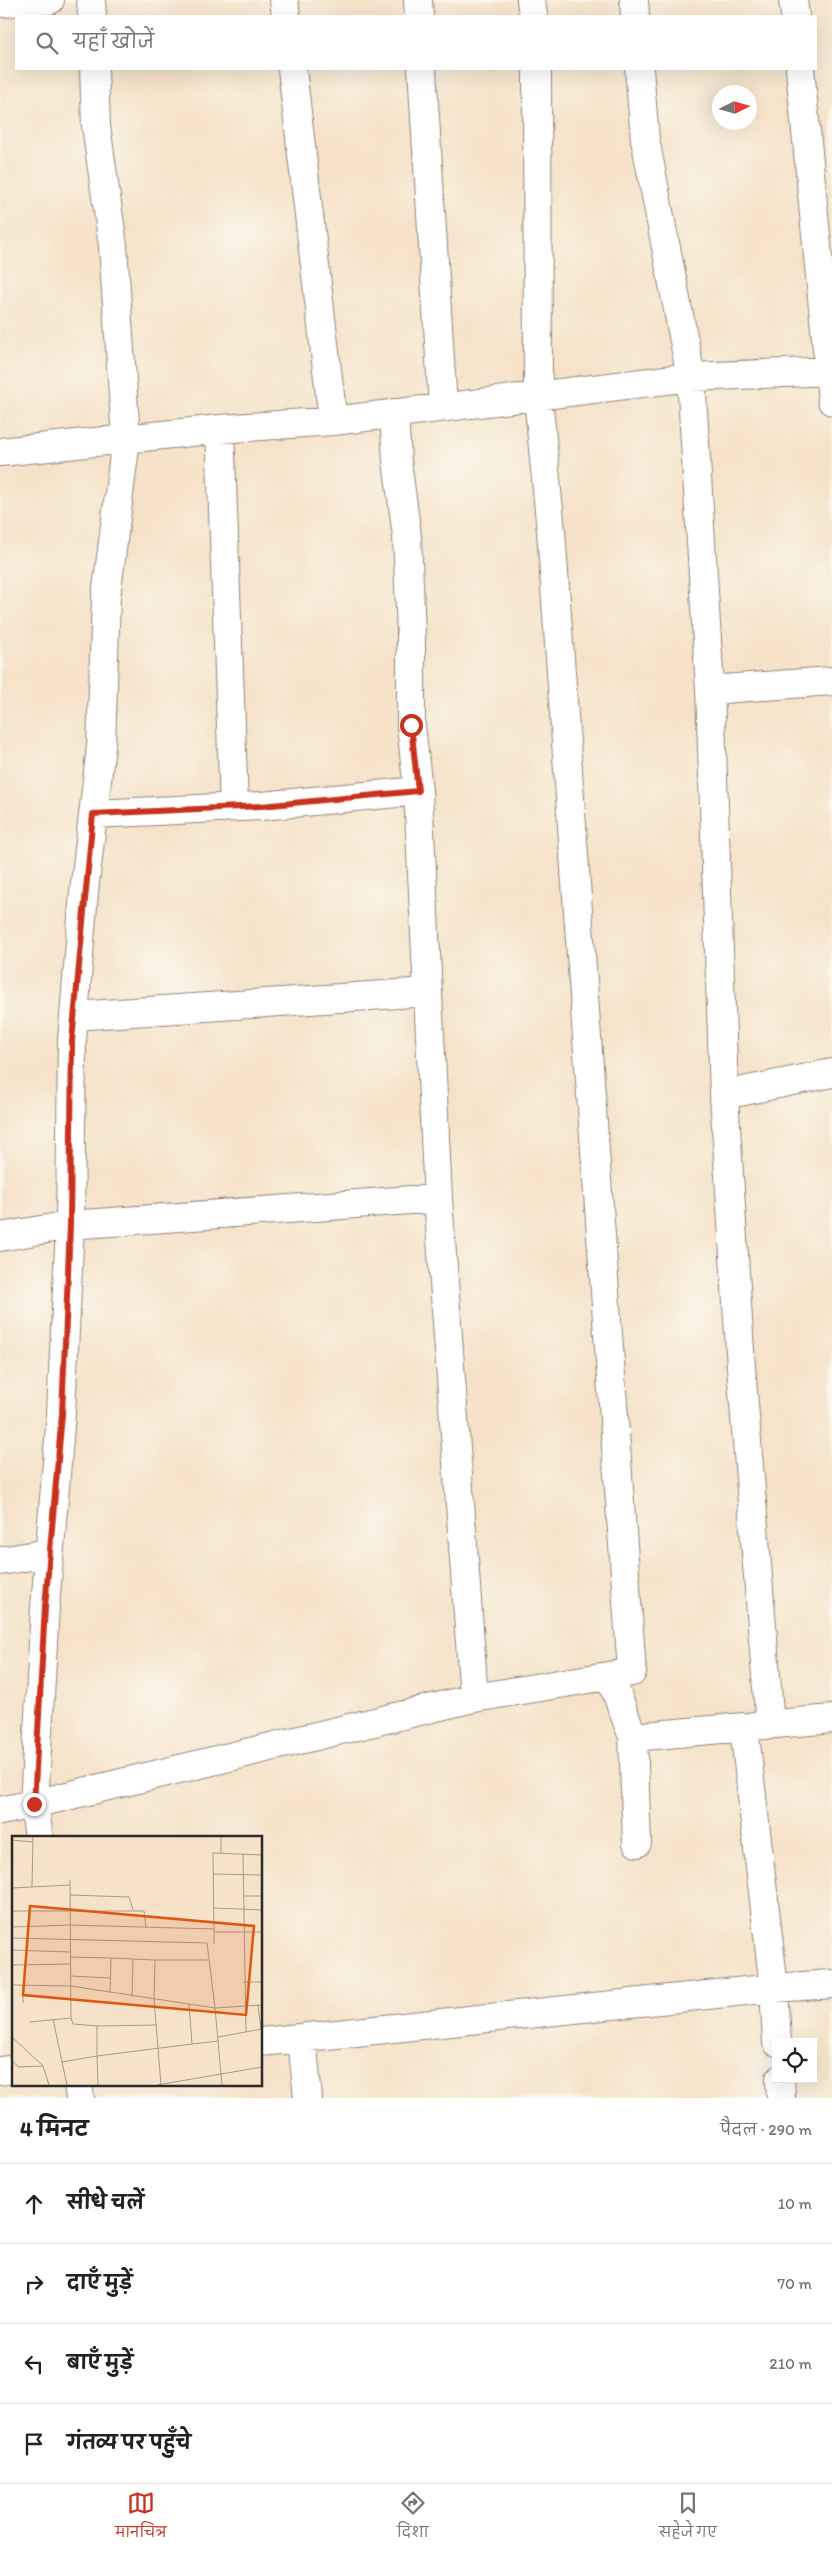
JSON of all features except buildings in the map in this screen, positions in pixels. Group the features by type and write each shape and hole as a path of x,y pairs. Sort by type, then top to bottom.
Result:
{"street":[{"path":"0,3 50,0"},
{"path":"92,0 92,15"},
{"path":"284,0 286,15"},
{"path":"418,0 419,15"},
{"path":"531,0 533,15"},
{"path":"634,0 635,15"},
{"path":"793,0 795,15"},
{"path":"39,1836 34,1804 49,1553 62,1414 70,1225 74,1016 101,746 106,597 126,439 113,246 96,126 94,70"},
{"path":"292,70 333,421"},
{"path":"422,70 443,407"},
{"path":"0,1811 474,1698 632,1672 551,531 538,397 537,70"},
{"path":"640,70 645,140 691,377 710,690 724,1096 741,1367 757,1726 777,2038"},
{"path":"800,70 831,371 832,401"},
{"path":"0,452 220,429 333,421 691,377 831,371"},
{"path":"394,413 397,461 407,536 411,634 411,725 418,791 438,1198 474,1698"},
{"path":"220,429 234,807"},
{"path":"710,690 832,681"},
{"path":"93,814 234,807 418,791"},
{"path":"74,1016 427,992"},
{"path":"724,1096 832,1073"},
{"path":"0,1237 70,1225 438,1198"},
{"path":"0,1561 49,1553"},
{"path":"610,1676 633,1737 637,1843"},
{"path":"633,1737 832,1719"},
{"path":"262,2042 774,1988 832,1984"},
{"path":"302,2039 308,2098"},
{"path":"780,2083 781,2098"}],"route":[{"path":"34,1804 45,1607 62,1414 70,1225 72,1041 84,892 93,814 177,808 261,806 418,791 411,725"}]}
